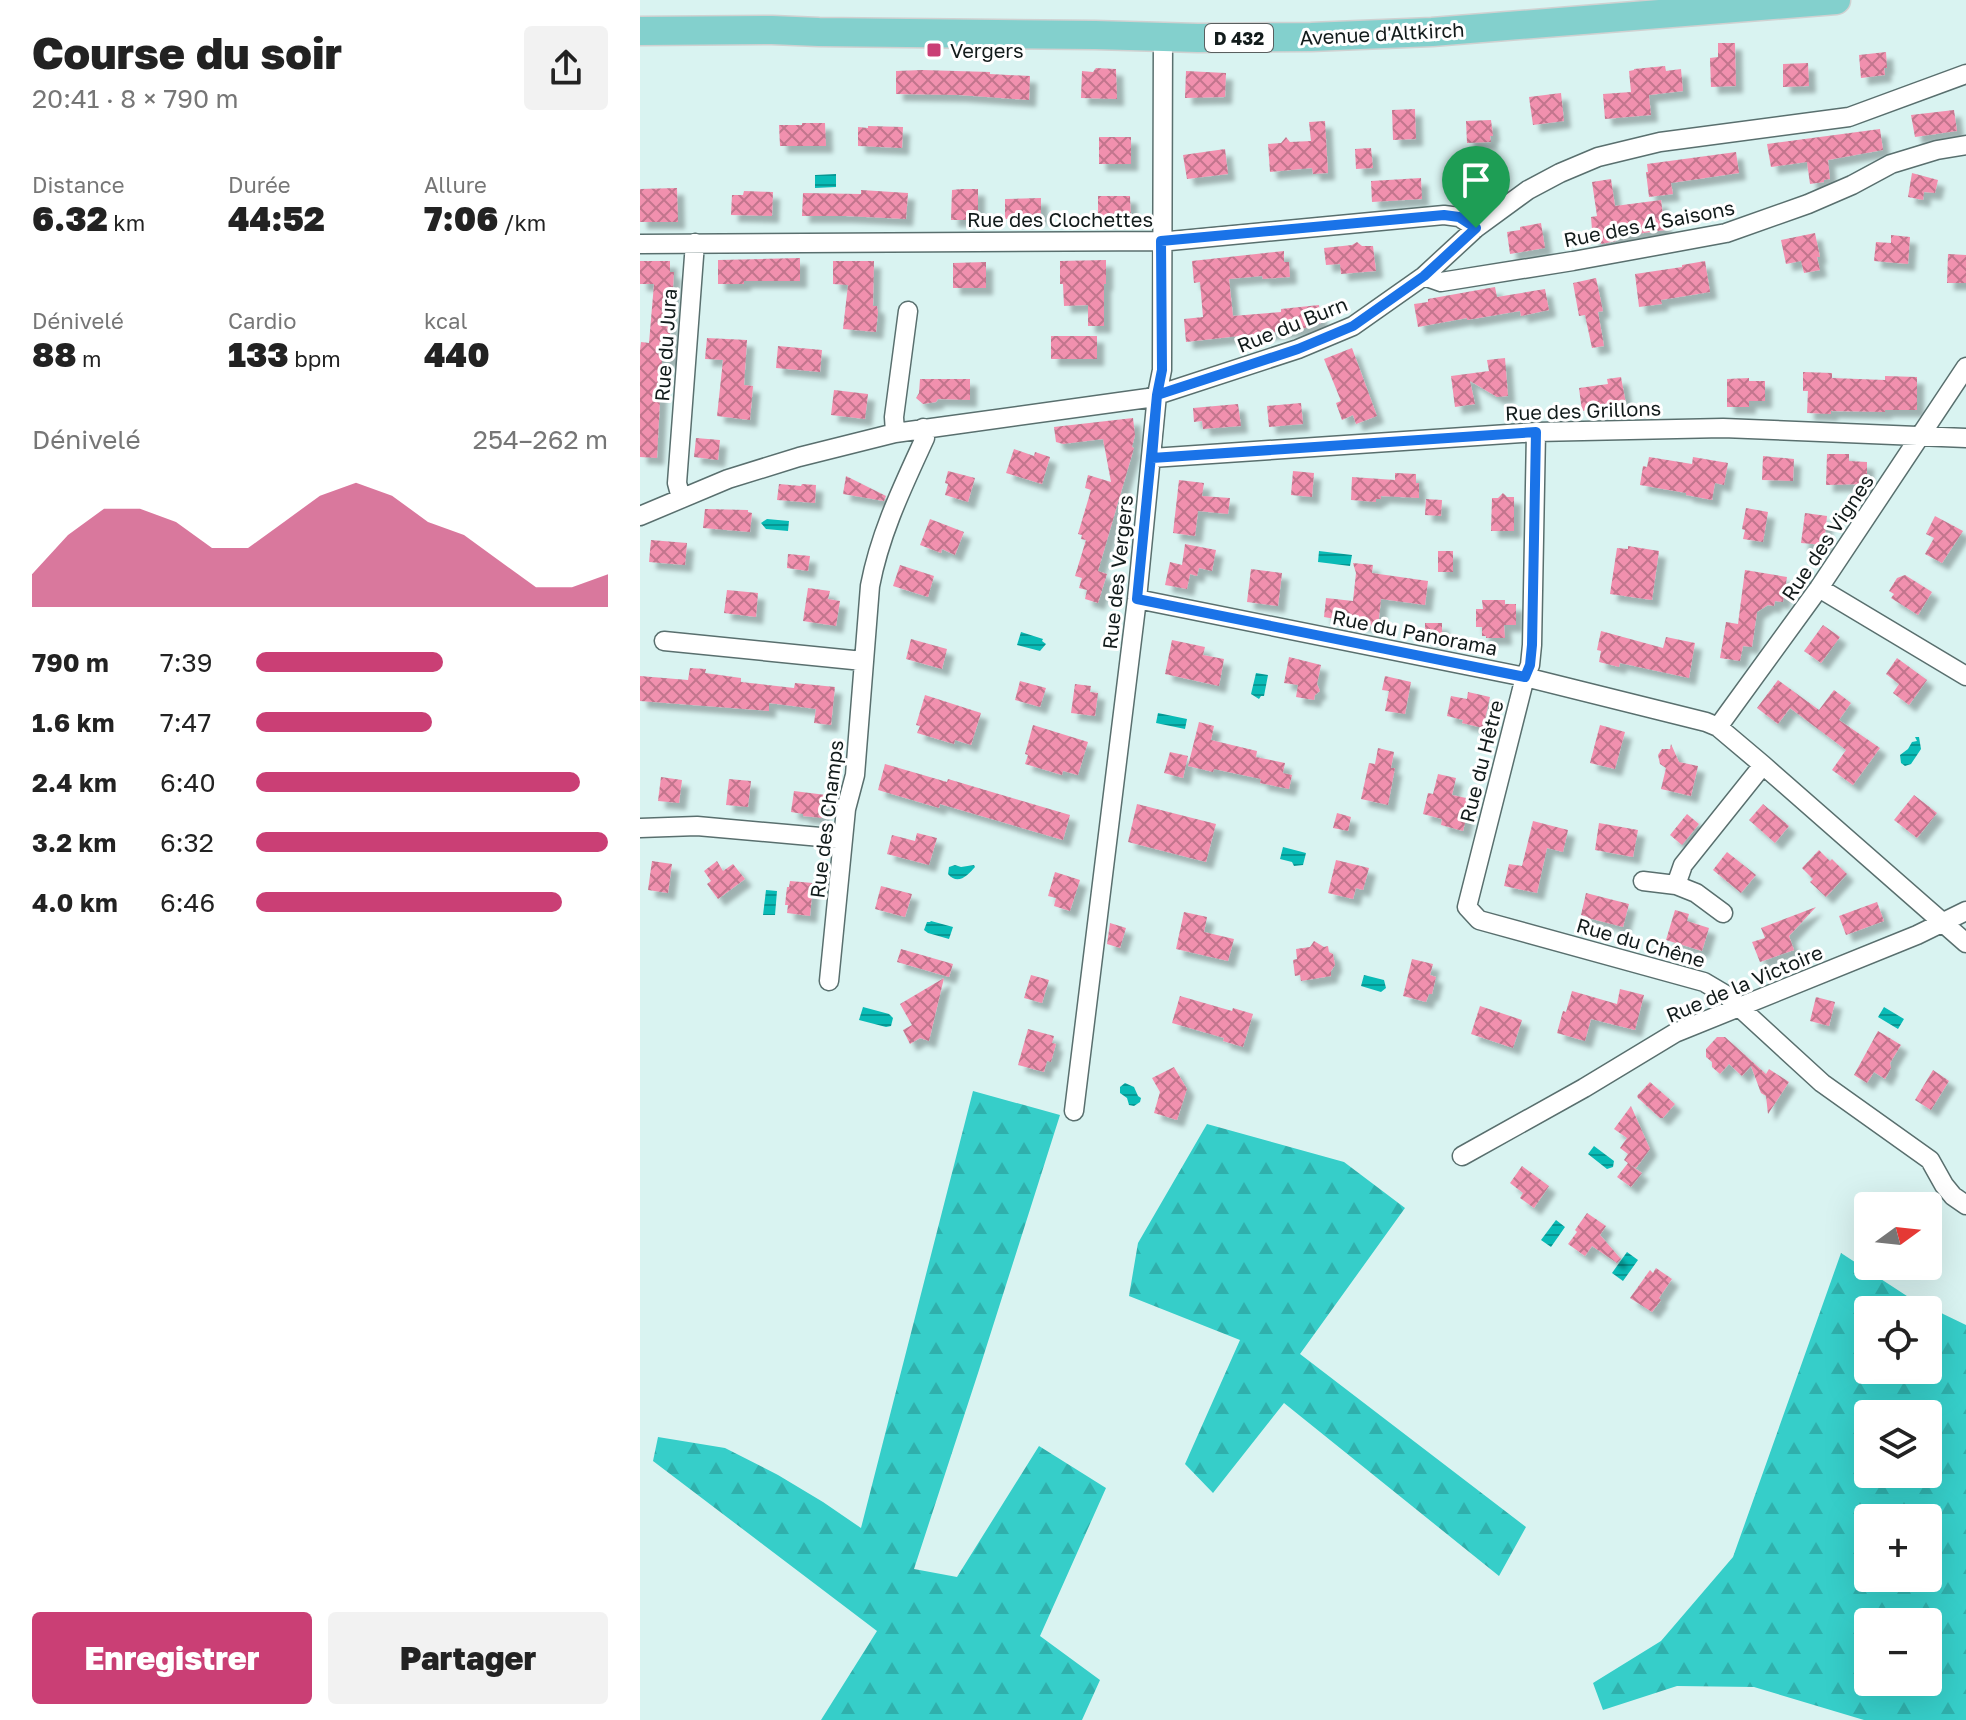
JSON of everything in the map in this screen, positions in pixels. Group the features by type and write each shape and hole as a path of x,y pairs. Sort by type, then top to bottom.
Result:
{"main road":[{"name":"Avenue d'Altkirch","path":"640,31 772,30 1264,38 1432,32 1836,0"}],"street":[{"name":"Rue des Vergers","path":"1074,1111 1162,370 1163,36"},
{"name":"Rue du Burn","path":"640,516 728,479 799,457 923,428 1148,398 1298,349 1353,326 1424,276 1476,228 1528,190 1598,157 1660,142 1849,117 1966,74"},
{"name":"Rue des 4 Saisons","path":"1424,276 1441,282 1726,233 1808,204 1891,164 1966,145"},
{"name":"Rue des Clochettes","path":"640,244 1161,241 1444,215 1459,217 1476,228"},
{"name":"Rue du Jura","path":"681,498 677,483 695,243"},
{"path":"895,433 894,417 908,311"},
{"name":"Rue des Vignes","path":"1718,727 1819,588 1966,367"},
{"name":"Rue des Champs","path":"829,981 846,809 855,775 870,586 891,513 925,438 923,428"},
{"name":"Rue des Grillons","path":"1152,458 1536,432 1723,428 1966,438"},
{"name":"Rue du Hêtre","path":"1467,907 1530,665 1536,432"},
{"path":"1819,588 1966,676"},
{"name":"Rue du Panorama","path":"1137,599 1525,677 1706,722 1718,727 1763,765 1966,943"},
{"path":"664,641 863,661"},
{"path":"1676,885 1683,865 1763,765"},
{"path":"640,828 697,826 843,839"},
{"path":"1643,881 1676,885 1696,893 1723,913"},
{"name":"Rue du Chêne","path":"1467,907 1479,920 1704,982 1726,995 1822,1083 1930,1160 1944,1185 1966,1205"},
{"name":"Rue de la Victoire","path":"1462,1156 1675,1033 1943,924 1966,911"}],"green space":[{"path":"973,1091 1060,1115 914,1569 957,1577 1039,1446 1106,1488 1040,1636 1100,1680 1082,1720 821,1720 877,1631 653,1461 658,1437 725,1448 778,1475 861,1528"},
{"path":"1207,1124 1344,1162 1405,1208 1300,1354 1526,1527 1499,1576 1284,1403 1213,1493 1185,1464 1240,1340 1129,1296 1138,1243"},
{"path":"1841,1253 1854,1261 1854,1280 1882,1280 1907,1296 1854,1296 1854,1384 1942,1384 1942,1313 1966,1325 1966,1720 1864,1720 1754,1687 1677,1686 1603,1710 1593,1683 1661,1641 1733,1557"}],"shaded area":[{"path":"836,174 836,187 815,188 815,175"},
{"path":"767,519 789,521 788,531 766,529 761,523"},
{"path":"1319,551 1352,555 1350,566 1318,562"},
{"path":"1021,632 1043,639 1046,644 1040,651 1017,645"},
{"path":"1256,673 1268,675 1264,696 1259,699 1251,694"},
{"path":"1158,713 1187,719 1185,729 1156,723"},
{"path":"1915,737 1919,737 1921,749 1911,764 1905,766 1901,763 1900,755 1912,742 1917,741"},
{"path":"1283,847 1306,853 1303,865 1294,866 1292,862 1280,859"},
{"path":"949,867 975,867 963,878 955,879 948,874"},
{"path":"766,890 777,891 775,915 763,915"},
{"path":"927,922 953,927 949,939 924,930"},
{"path":"1364,975 1384,980 1386,988 1381,992 1361,986"},
{"path":"863,1007 889,1014 893,1018 891,1026 859,1020"},
{"path":"1884,1007 1904,1019 1898,1029 1878,1017"},
{"path":"1125,1083 1134,1087 1141,1098 1134,1106 1129,1105 1127,1098 1120,1093 1120,1087"},
{"path":"1594,1146 1614,1161 1613,1167 1607,1169 1588,1154"},
{"path":"1556,1220 1565,1227 1551,1247 1541,1240"},
{"path":"1627,1252 1638,1260 1623,1281 1612,1273"}],"building":[{"path":"1718,43 1735,43 1736,86 1711,87 1710,58 1718,57"},
{"path":"1886,52 1885,75 1861,78 1859,55"},
{"path":"1808,63 1809,86 1783,87 1783,64"},
{"path":"1665,66 1666,71 1681,69 1683,91 1649,95 1651,115 1605,119 1603,94 1631,92 1629,71"},
{"path":"1096,68 1116,69 1117,99 1081,98 1082,71 1093,72"},
{"path":"896,71 1030,76 1029,100 896,94"},
{"path":"1186,71 1226,73 1225,97 1185,98"},
{"path":"1561,93 1564,121 1533,125 1529,97"},
{"path":"1415,109 1416,139 1393,140 1392,110"},
{"path":"1954,110 1957,131 1915,137 1911,115"},
{"path":"1491,120 1491,142 1467,143 1466,121"},
{"path":"1325,121 1328,173 1313,174 1312,168 1270,172 1268,144 1281,143 1286,137 1290,142 1311,141 1309,122"},
{"path":"825,123 826,146 780,146 779,125"},
{"path":"858,127 903,127 902,148 858,146"},
{"path":"1880,129 1883,150 1828,160 1830,179 1824,182 1810,184 1807,162 1771,167 1767,144"},
{"path":"1099,137 1131,137 1131,164 1099,164"},
{"path":"1371,148 1373,168 1356,169 1355,149"},
{"path":"1225,149 1228,174 1187,179 1183,155"},
{"path":"1736,152 1739,173 1671,183 1673,194 1649,197 1647,164"},
{"path":"1912,173 1938,180 1935,193 1924,192 1923,200 1908,197"},
{"path":"1421,178 1422,199 1372,202 1371,181"},
{"path":"1611,179 1615,206 1661,200 1665,230 1616,237 1616,241 1601,244 1601,241 1593,242 1591,217 1597,216 1592,182"},
{"path":"677,188 678,222 640,222 640,189"},
{"path":"978,189 978,220 951,220 952,190"},
{"path":"861,190 908,193 906,219 802,216 803,193 861,194"},
{"path":"744,191 773,192 772,216 731,215 732,195 743,195"},
{"path":"1098,196 1130,196 1131,218 1098,219"},
{"path":"1041,198 1041,218 1005,219 1005,199"},
{"path":"1541,223 1545,248 1510,254 1507,232"},
{"path":"1815,233 1820,270 1804,273 1801,261 1786,264 1781,240"},
{"path":"1891,235 1910,237 1908,264 1874,261 1876,242 1891,243"},
{"path":"1357,242 1362,246 1373,246 1376,271 1341,274 1340,264 1326,265 1324,248"},
{"path":"1284,251 1284,262 1289,262 1290,277 1229,279 1233,316 1319,305 1321,323 1302,329 1186,342 1184,319 1203,317 1200,282 1194,283 1192,261"},
{"path":"1948,254 1966,255 1966,283 1947,283"},
{"path":"800,258 800,281 718,284 718,260"},
{"path":"1106,260 1104,326 1088,326 1088,305 1064,306 1060,261"},
{"path":"640,261 670,261 670,272 674,272 670,337 674,337 672,361 662,360 657,458 640,457 640,350 641,342 649,343 654,284 640,284"},
{"path":"833,261 874,261 873,306 877,306 878,312 876,332 843,329 848,285 833,284"},
{"path":"1705,261 1710,292 1639,307 1635,274"},
{"path":"986,262 986,288 953,288 953,263"},
{"path":"1596,278 1603,311 1598,312 1604,346 1592,348 1585,315 1579,316 1573,283"},
{"path":"1495,287 1497,297 1545,289 1549,310 1521,316 1520,311 1418,327 1414,304"},
{"path":"1051,336 1097,336 1097,359 1051,359"},
{"path":"707,338 747,340 744,385 753,386 750,420 717,416 723,360 705,359"},
{"path":"778,346 822,350 820,372 776,368"},
{"path":"1352,348 1377,416 1356,424 1353,415 1342,420 1336,403 1341,401 1324,359"},
{"path":"1505,358 1508,396 1497,397 1470,381 1475,404 1455,407 1451,376 1489,371 1487,360"},
{"path":"1803,372 1832,373 1832,378 1885,380 1885,376 1917,377 1917,410 1807,413 1808,391 1803,391"},
{"path":"1621,377 1626,404 1582,411 1579,388 1608,384 1607,379"},
{"path":"1749,378 1749,381 1765,381 1765,401 1749,401 1749,407 1727,407 1727,379"},
{"path":"920,379 970,379 970,400 938,399 923,404 916,398"},
{"path":"834,390 868,394 865,419 831,415"},
{"path":"1301,403 1303,424 1269,427 1267,406"},
{"path":"1238,404 1241,426 1203,429 1202,421 1194,422 1193,408"},
{"path":"1133,418 1134,448 1098,571 1107,574 1098,603 1085,599 1087,590 1079,588 1082,578 1075,576 1086,540 1078,534 1091,490 1085,488 1088,475 1111,482 1103,439 1063,444 1056,442 1054,427"},
{"path":"696,438 720,440 718,460 694,457"},
{"path":"1014,449 1034,456 1035,452 1050,457 1042,484 1006,473"},
{"path":"1827,454 1849,454 1849,461 1867,462 1867,484 1826,485"},
{"path":"1763,456 1794,459 1793,481 1762,480"},
{"path":"1649,457 1692,464 1693,457 1728,463 1724,485 1715,483 1712,500 1640,485 1643,466 1647,467"},
{"path":"948,471 975,478 968,502 945,495"},
{"path":"1293,471 1314,473 1312,497 1291,495"},
{"path":"1395,473 1416,474 1419,498 1381,496 1376,502 1351,500 1352,477 1395,480"},
{"path":"846,476 886,496 884,501 843,494"},
{"path":"1179,480 1204,483 1202,496 1230,498 1228,514 1198,511 1195,536 1173,533"},
{"path":"779,484 816,485 815,503 777,500"},
{"path":"1503,493 1514,497 1514,531 1491,531 1492,498 1498,498"},
{"path":"1426,499 1442,500 1441,516 1425,515"},
{"path":"1746,508 1768,512 1763,542 1743,539"},
{"path":"705,509 748,510 752,513 750,532 703,528"},
{"path":"1805,513 1827,516 1824,545 1801,543"},
{"path":"1935,516 1963,531 1942,563 1925,554 1934,538 1926,534"},
{"path":"930,519 964,532 955,555 920,545"},
{"path":"651,540 687,543 685,565 649,562"},
{"path":"1185,544 1216,550 1212,571 1199,568 1197,576 1190,574 1187,589 1165,585 1170,562 1182,565"},
{"path":"1628,546 1659,551 1652,600 1610,594 1617,548 1628,549"},
{"path":"1438,551 1453,551 1453,572 1438,572"},
{"path":"788,554 810,556 808,571 787,568"},
{"path":"1353,563 1373,565 1372,573 1428,581 1425,605 1381,599 1378,627 1324,617 1326,598 1353,601 1356,573"},
{"path":"900,565 934,576 928,597 893,586"},
{"path":"1251,569 1282,573 1278,606 1247,602"},
{"path":"1745,570 1787,577 1783,602 1775,601 1774,606 1768,605 1757,612 1752,647 1743,646 1740,661 1720,658 1726,622 1738,624"},
{"path":"1905,575 1932,592 1918,615 1891,598 1894,594 1889,591 1897,578"},
{"path":"808,588 830,591 828,599 840,601 836,626 803,621"},
{"path":"727,590 758,593 756,617 724,613"},
{"path":"1482,600 1505,600 1505,604 1516,604 1516,625 1504,625 1505,638 1486,638 1482,636 1482,627 1476,627 1476,609 1483,609"},
{"path":"1425,623 1442,623 1442,640 1425,640"},
{"path":"1823,625 1840,637 1821,663 1804,651"},
{"path":"1601,631 1663,648 1666,637 1695,643 1689,678 1620,663 1619,667 1599,662 1601,651 1597,650"},
{"path":"911,639 947,649 942,669 906,659"},
{"path":"1172,640 1205,647 1203,655 1224,659 1219,686 1165,674"},
{"path":"1289,657 1321,665 1317,684 1320,691 1314,700 1296,697 1298,685 1284,683"},
{"path":"1897,658 1927,680 1909,705 1893,693 1899,684 1886,674"},
{"path":"690,668 741,678 741,682 794,688 795,683 835,687 831,725 814,723 816,709 769,703 769,711 640,701 640,676 688,680"},
{"path":"1385,676 1411,682 1405,714 1385,711 1389,691 1382,690"},
{"path":"1778,680 1819,710 1834,690 1851,703 1839,720 1880,748 1853,785 1832,770 1846,750 1790,708 1778,724 1757,708"},
{"path":"1020,681 1046,688 1040,707 1015,700"},
{"path":"1075,684 1091,686 1090,692 1098,693 1095,716 1071,713"},
{"path":"1468,692 1490,697 1483,728 1447,716 1451,696 1467,699"},
{"path":"925,695 981,713 971,745 955,740 954,744 917,733 920,726 916,725"},
{"path":"1199,722 1214,726 1211,740 1257,751 1256,757 1285,763 1283,773 1292,775 1289,789 1260,783 1261,779 1188,766"},
{"path":"1033,725 1088,742 1078,775 1063,771 1062,775 1025,764"},
{"path":"1600,725 1625,732 1615,769 1590,763"},
{"path":"1671,744 1679,762 1698,766 1691,796 1661,789 1666,768 1660,764 1658,755 1662,749 1670,749"},
{"path":"1378,748 1394,752 1391,768 1395,768 1388,805 1361,799 1369,763 1375,764"},
{"path":"1170,752 1188,756 1183,778 1164,773"},
{"path":"885,764 1070,815 1063,840 940,804 939,808 878,790"},
{"path":"1438,774 1456,778 1452,795 1471,799 1463,831 1441,825 1442,819 1423,814 1428,793 1433,794"},
{"path":"661,777 682,780 679,803 658,801"},
{"path":"729,779 751,781 748,807 726,805"},
{"path":"794,791 826,795 822,818 791,812"},
{"path":"1914,795 1937,813 1917,838 1894,820"},
{"path":"1137,804 1216,824 1206,862 1128,842"},
{"path":"1763,804 1789,826 1775,843 1749,820"},
{"path":"1337,813 1351,817 1348,831 1333,828"},
{"path":"1687,814 1699,824 1682,845 1670,835"},
{"path":"1533,821 1568,830 1563,852 1547,848 1537,893 1504,886 1509,864 1522,866"},
{"path":"1599,823 1638,830 1633,857 1595,850"},
{"path":"917,833 937,838 929,865 887,854 892,835 915,841"},
{"path":"1819,850 1847,874 1826,897 1810,882 1813,879 1802,868"},
{"path":"1727,852 1756,875 1741,893 1713,870"},
{"path":"1336,860 1369,868 1363,890 1356,888 1353,899 1328,893"},
{"path":"652,861 672,864 668,893 648,890"},
{"path":"717,861 723,871 733,864 745,879 718,899 707,884 711,881 704,871"},
{"path":"1055,872 1080,880 1070,911 1054,906 1056,898 1048,896"},
{"path":"790,881 813,883 810,916 787,913 788,905 785,905"},
{"path":"881,886 912,894 905,917 875,909"},
{"path":"1586,893 1629,904 1623,927 1581,915"},
{"path":"1877,902 1884,921 1846,935 1839,916"},
{"path":"1816,907 1789,936 1794,950 1760,962 1752,942 1765,938 1761,928"},
{"path":"1675,910 1689,914 1687,921 1709,928 1702,951 1666,940"},
{"path":"1184,912 1207,917 1204,932 1234,939 1228,961 1176,949"},
{"path":"1110,923 1126,928 1120,948 1107,944"},
{"path":"1314,941 1328,946 1335,965 1331,976 1301,981 1300,975 1295,976 1293,960 1297,959 1296,949 1310,947"},
{"path":"901,949 953,964 949,977 897,962"},
{"path":"1412,959 1433,964 1430,975 1436,977 1432,994 1426,1002 1403,996"},
{"path":"1031,975 1049,980 1042,1003 1024,998"},
{"path":"944,978 929,1041 920,1038 910,1044 903,1030 912,1025 900,1004"},
{"path":"1620,989 1644,995 1635,1030 1591,1019 1585,1041 1557,1033 1572,991 1617,1004"},
{"path":"1180,996 1253,1014 1243,1047 1223,1041 1224,1038 1172,1023"},
{"path":"1816,997 1835,1002 1829,1026 1810,1021"},
{"path":"1480,1006 1522,1020 1513,1048 1471,1034"},
{"path":"1028,1029 1054,1036 1052,1043 1056,1044 1051,1062 1047,1061 1044,1072 1018,1065"},
{"path":"1878,1031 1901,1045 1885,1079 1874,1072 1867,1083 1854,1075"},
{"path":"1717,1037 1725,1037 1766,1074 1769,1069 1789,1082 1768,1114 1766,1096 1761,1093 1751,1066 1742,1076 1729,1064 1720,1074 1712,1067 1712,1062 1706,1057 1706,1049"},
{"path":"1174,1067 1187,1089 1177,1120 1154,1113 1160,1092 1152,1078"},
{"path":"1933,1070 1949,1081 1931,1110 1915,1100"},
{"path":"1650,1082 1675,1104 1663,1118 1637,1096"},
{"path":"1631,1106 1650,1149 1636,1168 1630,1165 1642,1173 1631,1187 1617,1177 1628,1163 1624,1160 1628,1154 1620,1148 1627,1138 1614,1129"},
{"path":"1522,1166 1549,1186 1534,1208 1520,1198 1523,1193 1510,1183"},
{"path":"1587,1213 1606,1226 1600,1235 1621,1259 1617,1263 1592,1246 1585,1256 1568,1244"},
{"path":"1656,1268 1672,1279 1652,1312 1630,1298 1650,1270 1653,1273"}],"place":[{"name":"Vergers","path":"934,50"}],"route":[{"path":"1476,228 1424,276 1353,326 1298,349 1157,395 1137,599 1525,677 1532,645 1536,432 1152,458 1157,395 1162,370 1161,241 1444,215 1459,217 1476,228"}]}
